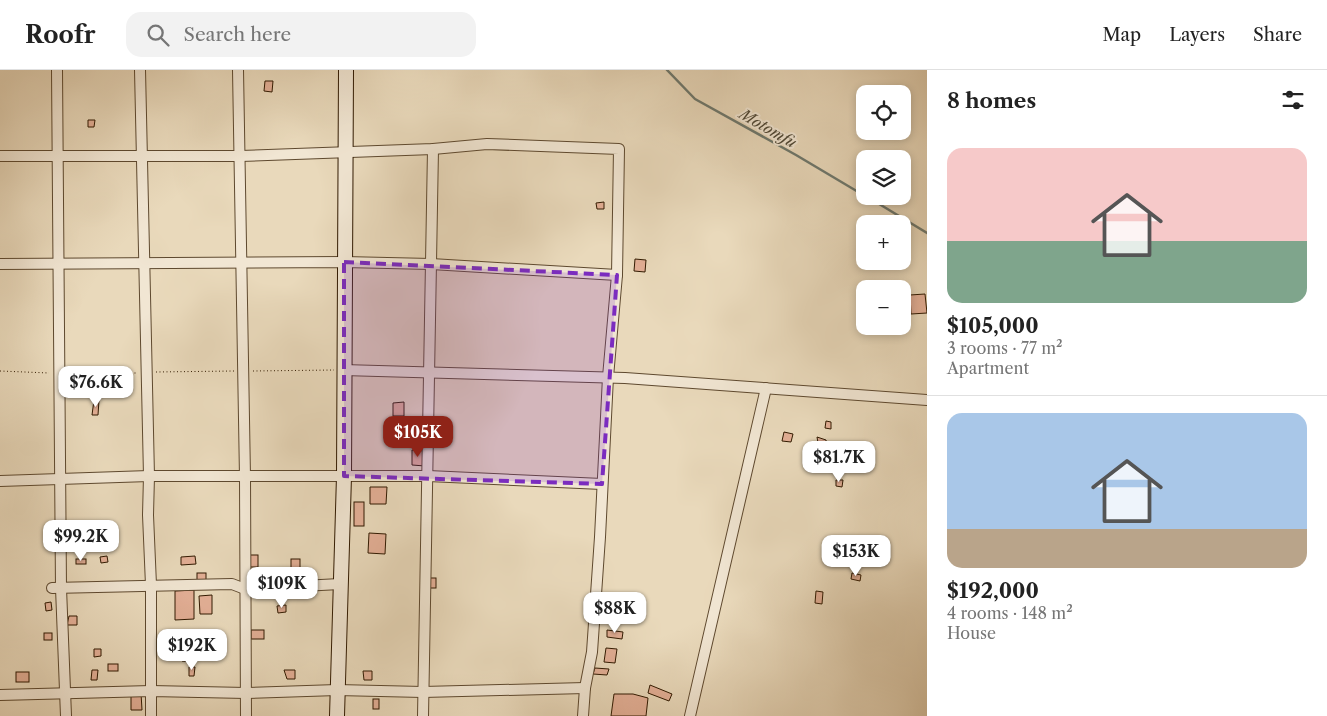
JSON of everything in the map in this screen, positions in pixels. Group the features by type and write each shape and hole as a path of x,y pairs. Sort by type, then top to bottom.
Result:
{"street":[{"path":"57,70 60,373 57,588 66,692 66,716"},
{"path":"140,70 149,476 148,516 151,585 151,716"},
{"path":"238,70 245,476 246,716"},
{"path":"337,716 344,476 343,370 346,70"},
{"path":"0,156 240,156 433,149 487,144 619,149 617,275 608,377 592,652 585,688 583,716"},
{"path":"423,716 433,149"},
{"path":"0,264 344,262 431,264 617,275"},
{"path":"343,370 608,377 927,400"},
{"path":"690,716 766,388"},
{"path":"0,481 149,476 428,476 602,484"},
{"path":"57,588 232,584 245,589 340,584"},
{"path":"0,695 66,692 337,690 423,692 585,688"}],"path":[{"path":"0,371 60,373 343,370"}],"highlighted area":[{"path":"344,262 617,275 602,484 344,476"}],"building":[{"path":"265,81 273,81 272,92 264,91"},
{"path":"88,120 95,120 94,127 88,127"},
{"path":"604,202 604,209 597,209 596,203"},
{"path":"635,259 646,260 645,272 634,271"},
{"path":"925,294 927,313 911,314 911,295"},
{"path":"94,400 99,400 98,415 92,415"},
{"path":"404,402 404,416 393,416 393,403"},
{"path":"826,421 831,422 831,429 825,428"},
{"path":"784,432 793,434 791,442 782,441"},
{"path":"817,437 826,440 827,445 818,443"},
{"path":"412,450 425,451 425,466 412,465"},
{"path":"836,480 843,480 842,487 836,486"},
{"path":"370,487 387,487 386,504 370,504"},
{"path":"354,502 364,502 364,526 354,526"},
{"path":"369,533 386,534 385,554 368,553"},
{"path":"248,555 258,555 258,567 248,567"},
{"path":"107,556 108,562 101,563 100,557"},
{"path":"195,556 196,564 181,565 181,557"},
{"path":"76,559 86,559 86,564 76,564"},
{"path":"291,559 300,559 300,570 291,570"},
{"path":"197,573 206,573 206,580 197,580"},
{"path":"852,573 861,575 860,581 851,579"},
{"path":"430,578 436,578 436,588 430,588"},
{"path":"194,590 194,619 175,620 175,591"},
{"path":"816,591 823,592 822,604 815,603"},
{"path":"212,595 212,614 200,614 199,596"},
{"path":"51,602 52,610 46,611 45,603"},
{"path":"286,605 286,612 278,613 277,606"},
{"path":"69,616 77,616 77,625 67,625"},
{"path":"251,630 264,630 264,639 251,639"},
{"path":"607,630 623,632 622,639 607,637"},
{"path":"44,633 52,633 52,640 44,640"},
{"path":"183,643 196,644 195,662 182,661"},
{"path":"606,648 617,649 615,663 604,662"},
{"path":"94,649 101,649 101,656 94,657"},
{"path":"108,664 118,664 118,671 108,671"},
{"path":"189,667 195,667 194,676 189,676"},
{"path":"595,668 609,669 607,675 593,674"},
{"path":"92,670 98,670 97,680 91,680"},
{"path":"284,670 295,670 295,679 287,679"},
{"path":"363,671 372,671 372,680 364,680"},
{"path":"16,672 29,672 29,682 16,682"},
{"path":"650,685 672,694 669,701 648,693"},
{"path":"141,693 142,710 131,710 131,694"},
{"path":"614,694 633,694 648,698 646,716 611,716"},
{"path":"373,699 379,699 379,709 373,709"}],"waterway":[{"name":"Motomfu","path":"667,70 695,99 856,191"},
{"name":"Motomfu","path":"881,205 927,233"}]}
